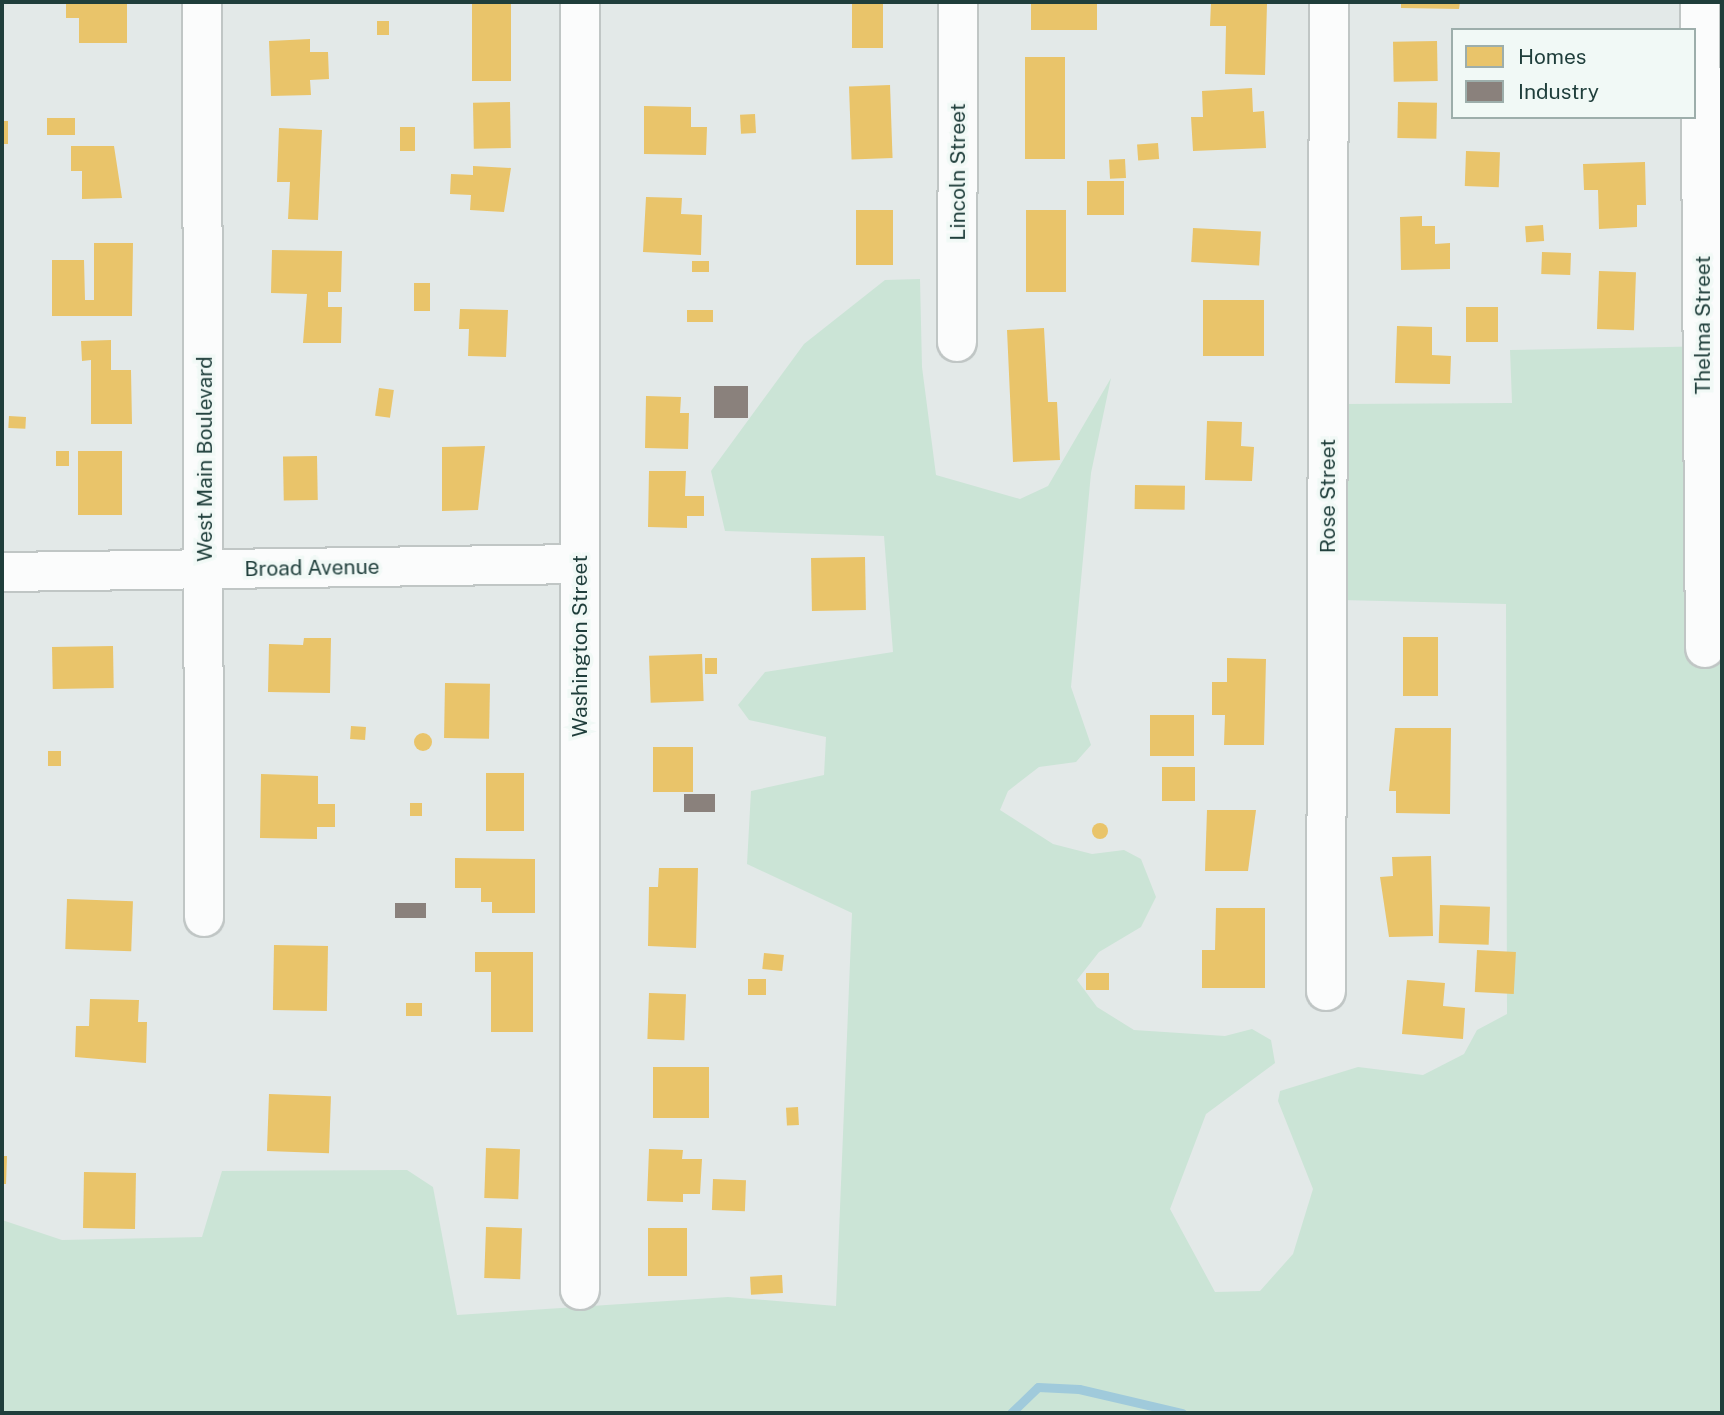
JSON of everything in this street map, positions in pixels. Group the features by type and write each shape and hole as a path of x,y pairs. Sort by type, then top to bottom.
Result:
{"street":[{"name":"West Main Boulevard","path":"202,2 204,917"},
{"name":"Washington Street","path":"580,2 580,1290"},
{"name":"Lincoln Street","path":"957,342 958,2"},
{"name":"Rose Street","path":"1326,991 1329,2"},
{"name":"Thelma Street","path":"1700,2 1705,648"},
{"name":"Broad Avenue","path":"2,572 580,564"}],"green space":[{"path":"1719,270 1722,1413 2,1413 2,1220 62,1240 202,1237 222,1171 407,1170 433,1187 457,1315 728,1297 836,1306 852,913 747,864 751,791 824,775 826,737 749,720 738,705 765,672 893,652 884,536 725,531 711,471 804,344 885,280 920,279 922,367 936,475 1020,499 1048,486 1111,378 1091,473 1071,687 1091,745 1076,762 1039,767 1008,791 1000,810 1053,844 1092,854 1124,850 1141,859 1156,897 1141,927 1099,952 1077,980 1097,1007 1134,1030 1225,1036 1252,1029 1271,1040 1275,1063 1206,1114 1170,1209 1215,1292 1260,1291 1293,1254 1313,1189 1278,1101 1280,1091 1358,1067 1423,1075 1464,1054 1477,1030 1507,1014 1506,604 1341,600 1344,404 1512,403 1510,350 1717,346"}],"building: Homes":[{"path":"66,2 127,2 127,43 79,43 79,18 66,18"},
{"path":"472,2 511,2 511,81 472,81"},
{"path":"1031,2 1097,2 1097,30 1031,30"},
{"path":"1401,2 1460,2 1459,9 1401,8"},
{"path":"852,3 883,3 883,48 852,48"},
{"path":"1211,3 1267,4 1265,75 1225,74 1226,26 1210,26"},
{"path":"377,21 389,21 389,35 377,35"},
{"path":"310,39 310,52 328,52 329,79 310,80 311,95 271,96 269,41"},
{"path":"1437,41 1438,81 1394,82 1393,42"},
{"path":"1025,57 1065,57 1065,159 1025,159"},
{"path":"890,85 893,158 852,159 849,86"},
{"path":"1252,88 1253,112 1264,111 1266,148 1193,151 1191,117 1203,117 1202,91"},
{"path":"510,102 511,148 474,149 473,103"},
{"path":"1398,102 1437,103 1436,139 1397,138"},
{"path":"644,106 691,107 691,127 707,127 706,155 644,154"},
{"path":"755,114 756,133 741,134 740,115"},
{"path":"47,118 75,118 75,135 47,135"},
{"path":"2,121 8,121 8,144 2,144"},
{"path":"400,127 415,127 415,151 400,151"},
{"path":"279,128 322,130 318,220 288,219 290,182 277,182"},
{"path":"1158,143 1159,159 1138,160 1137,144"},
{"path":"71,146 114,146 122,198 82,199 82,171 71,171"},
{"path":"1466,151 1500,152 1499,187 1465,186"},
{"path":"1125,159 1126,178 1110,179 1109,160"},
{"path":"1645,162 1646,205 1637,205 1637,227 1599,229 1598,190 1584,190 1583,164"},
{"path":"473,166 511,168 504,212 470,210 471,195 450,194 451,174 473,175"},
{"path":"1087,181 1124,181 1124,215 1087,215"},
{"path":"646,197 682,198 681,214 702,215 701,255 643,252"},
{"path":"856,210 893,210 893,265 856,265"},
{"path":"1026,210 1066,210 1066,292 1026,292"},
{"path":"1422,216 1422,226 1435,226 1435,244 1450,243 1450,269 1401,270 1400,217"},
{"path":"1543,225 1544,241 1526,242 1525,226"},
{"path":"1193,228 1261,232 1259,266 1191,262"},
{"path":"94,243 133,243 132,316 52,316 52,260 84,260 85,300 94,300"},
{"path":"272,250 342,251 341,292 328,292 328,307 342,307 341,343 303,343 307,294 271,293"},
{"path":"1542,252 1571,253 1570,275 1541,274"},
{"path":"692,261 709,261 709,272 692,272"},
{"path":"1599,271 1636,272 1634,330 1597,329"},
{"path":"414,283 430,283 430,311 414,311"},
{"path":"1203,300 1264,300 1264,356 1203,356"},
{"path":"1466,307 1498,307 1498,342 1466,342"},
{"path":"460,309 508,310 506,357 468,356 469,329 459,329"},
{"path":"687,310 713,310 713,322 687,322"},
{"path":"1397,326 1432,327 1432,355 1451,356 1450,384 1395,383"},
{"path":"1044,328 1048,402 1057,402 1060,460 1013,462 1007,330"},
{"path":"111,340 111,370 131,370 132,424 91,424 91,360 82,361 81,341"},
{"path":"379,388 394,390 390,418 375,416"},
{"path":"646,396 681,397 680,413 689,413 688,449 645,448"},
{"path":"9,416 26,417 25,429 8,428"},
{"path":"1207,421 1242,422 1241,446 1254,447 1252,481 1205,480"},
{"path":"485,446 478,510 442,511 442,447"},
{"path":"56,451 69,451 69,466 56,466"},
{"path":"78,451 122,451 122,515 78,515"},
{"path":"317,456 318,500 284,501 283,457"},
{"path":"649,471 686,471 685,496 704,496 704,516 687,516 687,528 648,527"},
{"path":"1135,485 1185,486 1185,510 1135,509"},
{"path":"865,557 866,610 812,611 811,558"},
{"path":"1403,637 1438,637 1438,696 1403,696"},
{"path":"304,638 331,638 330,693 268,692 269,644 303,645"},
{"path":"113,646 114,688 53,689 52,647"},
{"path":"702,654 704,701 651,703 649,656"},
{"path":"705,658 717,658 717,674 705,674"},
{"path":"1227,658 1266,659 1264,745 1224,745 1225,715 1212,715 1212,682 1227,682"},
{"path":"445,683 490,684 489,739 444,738"},
{"path":"1150,715 1194,715 1194,756 1150,756"},
{"path":"351,726 366,727 365,740 350,739"},
{"path":"1395,728 1451,728 1450,814 1396,813 1396,791 1389,791"},
{"path":"423,733 429,736 432,742 429,748 423,751 417,748 414,742 417,736"},
{"path":"653,747 693,747 693,792 653,792"},
{"path":"48,751 61,751 61,766 48,766"},
{"path":"1162,767 1195,767 1195,801 1162,801"},
{"path":"486,773 524,773 524,831 486,831"},
{"path":"261,774 318,776 318,804 335,804 335,827 317,827 317,839 260,838"},
{"path":"410,803 422,803 422,816 410,816"},
{"path":"1207,810 1256,810 1248,871 1205,871"},
{"path":"1100,823 1106,825 1106,837 1100,839 1094,837 1092,831 1094,825"},
{"path":"1431,856 1433,936 1389,937 1380,877 1393,876 1392,857"},
{"path":"455,858 535,859 535,913 492,913 492,902 481,902 481,888 455,888"},
{"path":"659,868 698,868 696,948 648,946 649,887 658,887"},
{"path":"67,899 133,901 131,951 65,949"},
{"path":"1440,905 1490,907 1489,945 1439,943"},
{"path":"1216,908 1265,908 1265,988 1202,988 1202,950 1215,950"},
{"path":"274,945 328,946 327,1011 273,1010"},
{"path":"1477,950 1516,952 1514,994 1475,992"},
{"path":"475,952 533,952 533,1032 491,1032 491,972 475,972"},
{"path":"764,953 784,955 782,971 762,969"},
{"path":"1086,973 1109,973 1109,990 1086,990"},
{"path":"748,979 766,979 766,995 748,995"},
{"path":"1407,980 1445,983 1443,1006 1465,1008 1463,1039 1402,1034"},
{"path":"649,993 686,994 684,1040 647,1039"},
{"path":"90,999 139,1000 138,1022 147,1022 146,1063 75,1057 76,1026 89,1026"},
{"path":"406,1003 422,1003 422,1016 406,1016"},
{"path":"653,1067 709,1067 709,1118 653,1118"},
{"path":"269,1094 331,1096 329,1153 267,1151"},
{"path":"798,1107 799,1125 787,1126 786,1108"},
{"path":"486,1148 520,1149 518,1199 484,1198"},
{"path":"649,1149 683,1150 682,1159 702,1159 700,1194 683,1194 683,1202 647,1201"},
{"path":"2,1156 7,1156 6,1184 2,1184"},
{"path":"84,1172 136,1173 135,1229 83,1228"},
{"path":"713,1179 746,1180 745,1211 712,1210"},
{"path":"486,1227 522,1228 520,1279 484,1278"},
{"path":"648,1228 687,1228 687,1276 648,1276"},
{"path":"782,1275 783,1293 751,1295 750,1277"}],"building: Industry":[{"path":"714,386 748,386 748,418 714,418"},
{"path":"684,794 715,794 715,812 684,812"},
{"path":"395,903 426,903 426,918 395,918"}],"waterway":[{"path":"1011,1413 1038,1387 1079,1389 1182,1413"}]}
